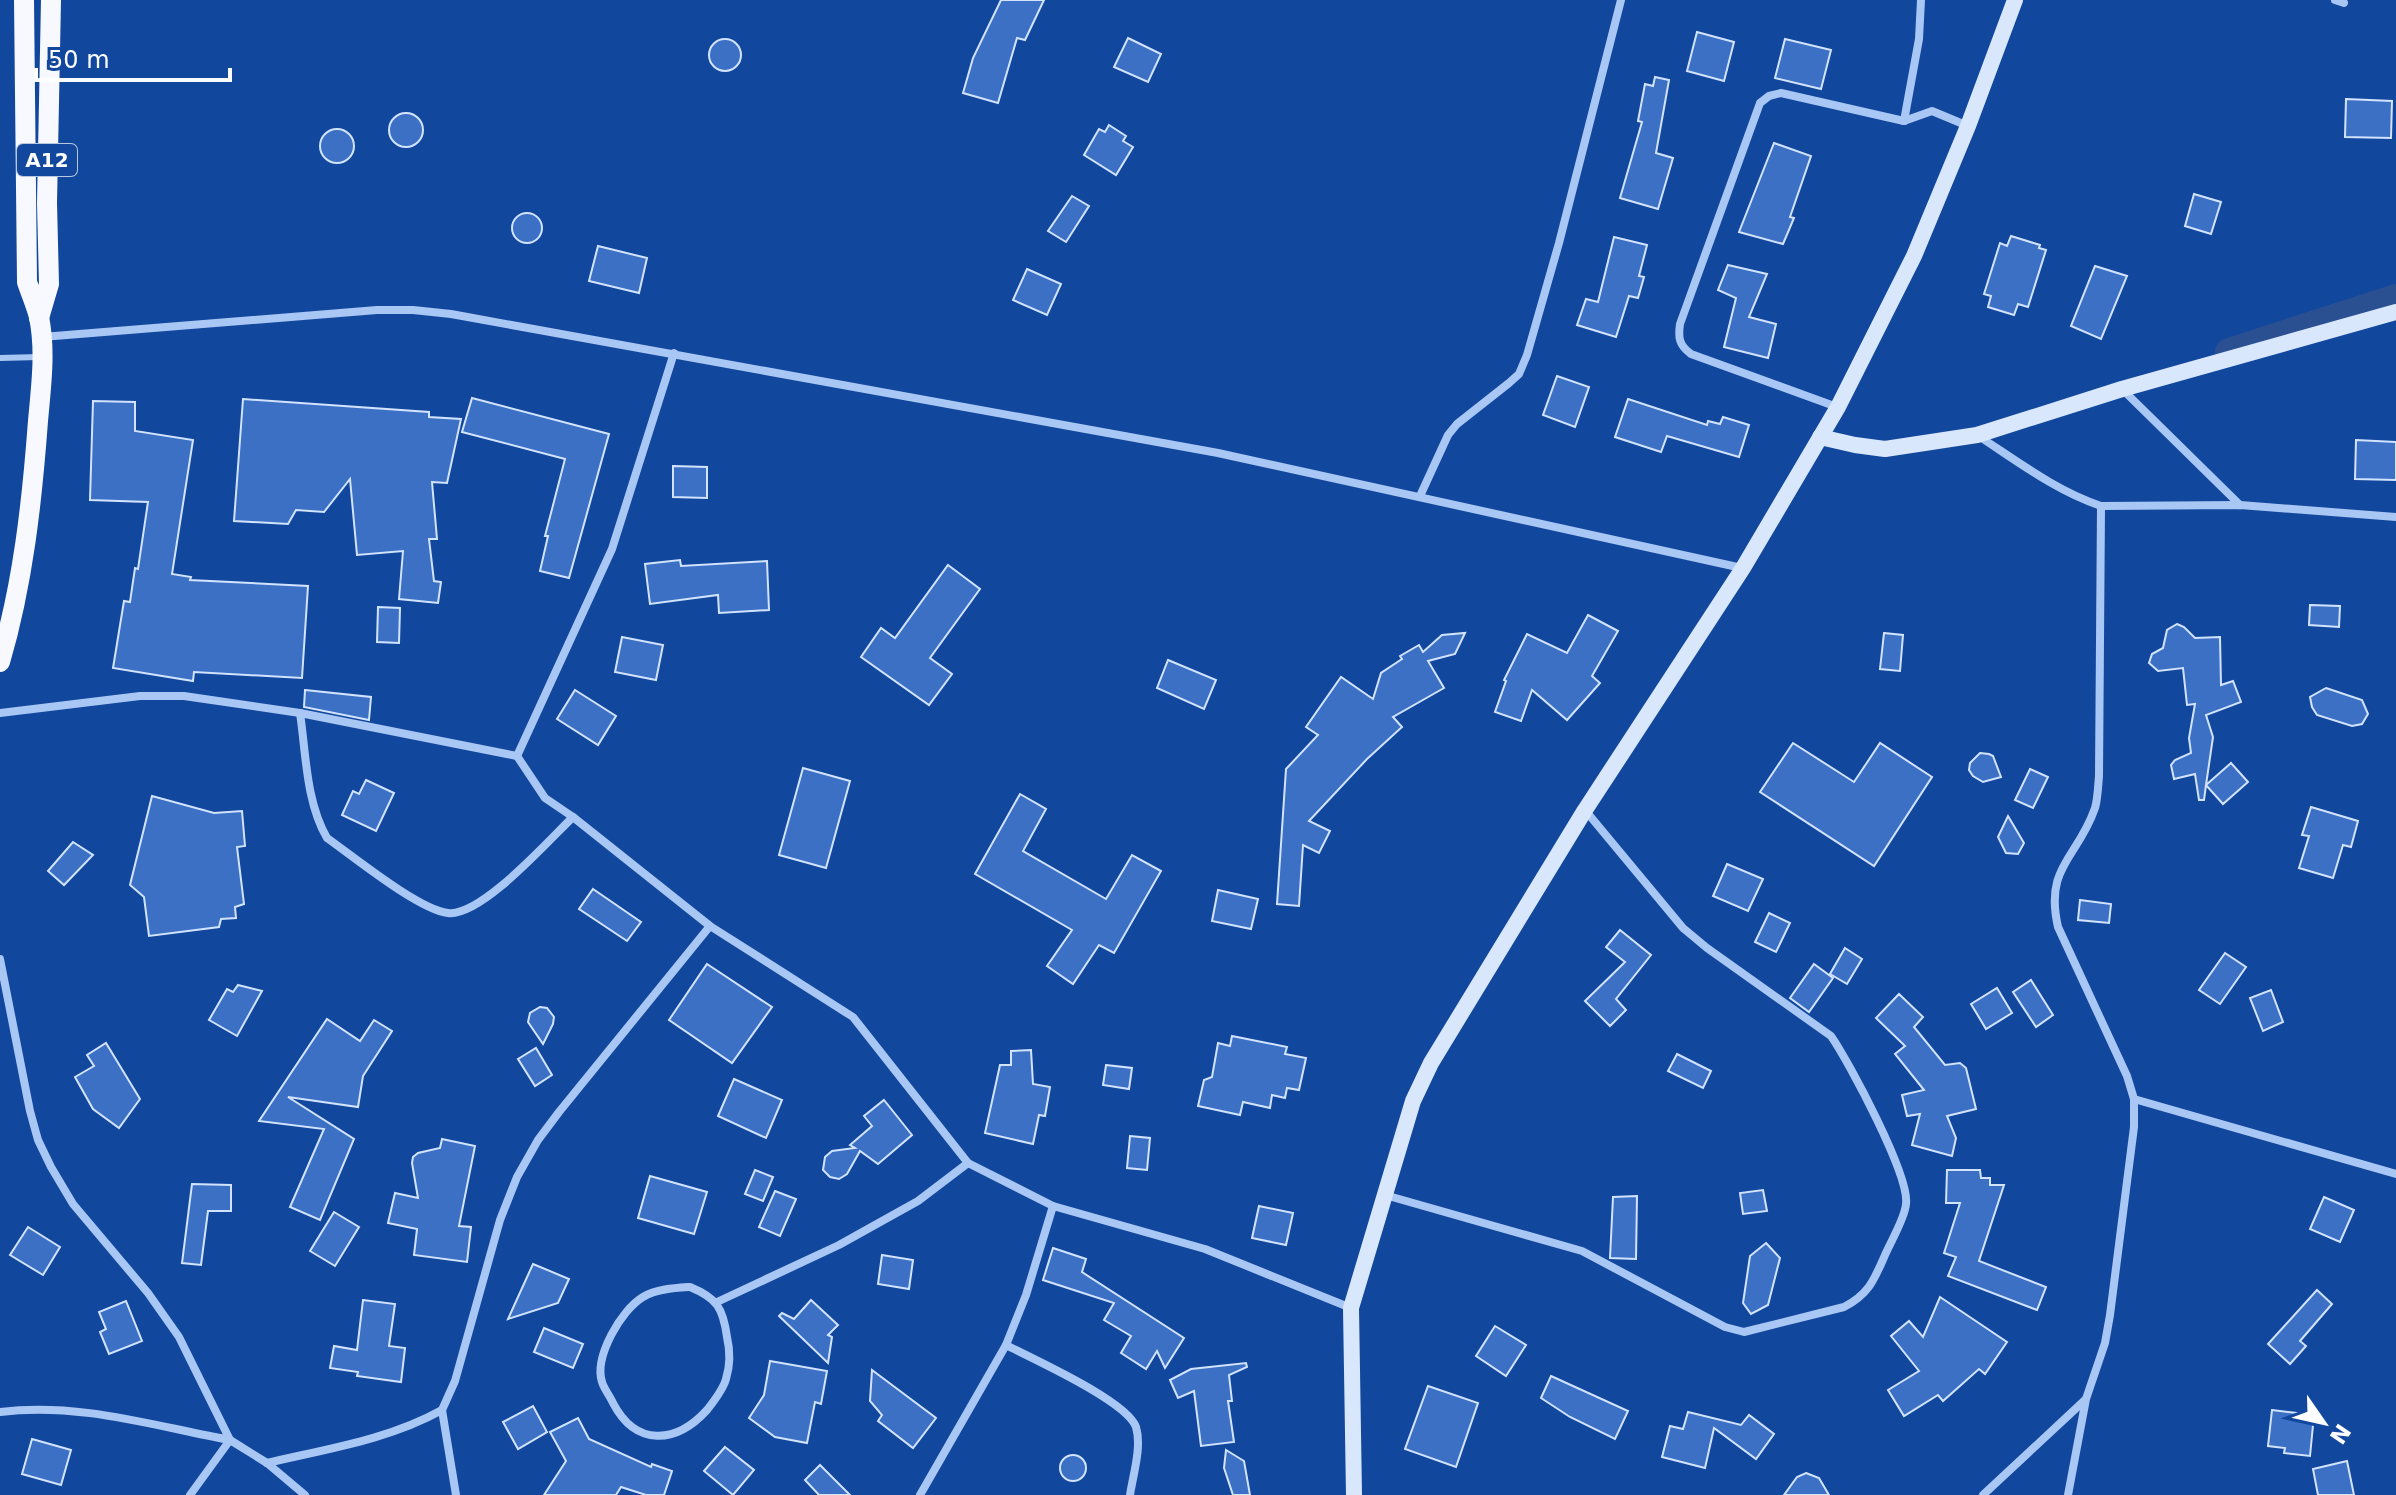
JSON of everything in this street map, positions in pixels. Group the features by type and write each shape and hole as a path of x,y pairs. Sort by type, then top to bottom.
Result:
{"main road":[{"name":"A12","path":"24,0 27,282 41,337"},
{"name":"A12","path":"0,662 9,633 23,559 34,472 41,337 49,284 47,188 51,0"}],"street":[{"path":"1420,496 1448,435 1457,424 1519,374 1527,355 1621,0"},
{"path":"1904,121 1919,39 1921,0"},
{"path":"1354,1495 1351,1308 1413,1101 1431,1063 1585,810 1743,568 1838,407 1914,256 1968,126 2015,0"},
{"path":"2335,0 2344,3"},
{"path":"1838,407 1691,354 1682,347 1678,336 1760,103 1769,96 1781,93 1904,121 1932,111 1968,126"},
{"path":"41,337 377,310 451,314 1218,453 1743,568"},
{"path":"1820,437 1885,449 1977,435 2122,389 2396,312"},
{"path":"517,756 612,549 674,353"},
{"path":"2122,389 2240,505"},
{"path":"1977,435 2061,489 2101,506 2240,505 2396,517"},
{"path":"2068,1495 2086,1399 2105,1343 2134,1127 2134,1099 2127,1076 2058,927 2053,905 2055,883 2096,805 2099,776 2101,506"},
{"path":"0,713 155,696 184,696 300,713 517,756 545,798 710,926 853,1017 968,1163 1053,1206 1205,1249 1351,1308"},
{"path":"300,713 313,805 318,823 327,838 426,907 449,914 468,910 489,897 573,817"},
{"path":"1384,1195 1582,1251 1725,1327 1744,1332 1844,1307 1859,1299 1873,1283 1906,1206 1905,1186 1843,1053 1831,1036 1683,928 1585,810"},
{"path":"456,1495 442,1410 455,1381 500,1220 517,1177 538,1140 559,1112 710,926"},
{"path":"0,959 38,1140 73,1204 139,1282 179,1337 230,1440"},
{"path":"2134,1099 2396,1174"},
{"path":"717,1302 839,1245 918,1201 968,1163"},
{"path":"920,1495 1006,1345 1026,1295 1053,1206"},
{"path":"690,1287 717,1302 725,1320 729,1349 727,1379 715,1401 682,1431 665,1437 632,1429 619,1415 601,1379 603,1358 626,1310 644,1296 670,1288 690,1287"},
{"path":"1006,1345 1103,1396 1125,1411 1136,1426 1137,1444 1130,1495"},
{"path":"1983,1495 2086,1399"},
{"path":"0,1412 47,1408 87,1411 230,1440 267,1463 305,1495"},
{"path":"267,1463 387,1434 416,1424 442,1410"},
{"path":"190,1495 230,1440"}],"lane":[{"path":"0,358 41,337"}],"building":[{"path":"1001,0 1044,0 1025,40 1017,38 998,103 963,93 973,58"},
{"path":"1697,32 1734,42 1724,81 1687,71"},
{"path":"1128,38 1161,54 1148,82 1114,67"},
{"path":"725,39 736,44 741,55 736,66 725,71 714,66 709,55 714,44"},
{"path":"1785,39 1831,50 1821,89 1775,78"},
{"path":"1655,77 1669,80 1656,153 1673,158 1658,209 1620,198 1642,122 1638,121 1645,84 1653,86"},
{"path":"2346,99 2392,101 2391,138 2345,137"},
{"path":"406,113 418,118 423,130 418,142 406,147 394,142 389,130 394,118"},
{"path":"1109,125 1126,136 1123,141 1133,147 1116,175 1084,155 1099,129 1105,132"},
{"path":"337,129 349,134 354,146 349,158 337,163 325,158 320,146 325,134"},
{"path":"1774,143 1811,156 1790,217 1794,218 1783,244 1739,232"},
{"path":"2194,194 2221,202 2211,234 2185,226"},
{"path":"1072,196 1089,206 1066,242 1048,231"},
{"path":"527,213 538,217 542,228 538,239 527,243 516,239 512,228 516,217"},
{"path":"2011,236 2040,245 2039,248 2046,250 2028,307 2018,304 2014,315 1988,307 1991,296 1984,294 2000,243 2007,246"},
{"path":"1614,237 1647,245 1639,276 1644,277 1638,298 1629,296 1616,337 1577,325 1586,299 1598,302"},
{"path":"598,246 647,258 639,293 589,281"},
{"path":"1728,265 1767,274 1749,317 1776,324 1768,358 1724,347 1736,298 1718,290"},
{"path":"2095,266 2127,276 2101,339 2071,326"},
{"path":"1027,269 1061,284 1047,315 1013,300"},
{"path":"1557,376 1589,387 1575,427 1543,415"},
{"path":"472,398 609,434 569,578 540,571 548,536 545,536 565,459 462,432"},
{"path":"243,399 429,412 429,417 461,419 447,483 432,482 437,539 429,539 434,581 441,582 438,603 399,599 403,551 357,555 350,479 324,512 296,510 288,524 234,521"},
{"path":"1628,399 1707,425 1708,421 1720,424 1723,417 1749,425 1739,457 1667,436 1661,452 1615,437"},
{"path":"93,401 135,402 135,431 193,440 172,574 191,577 190,580 308,586 302,678 194,672 193,681 113,668 124,601 130,602 135,568 138,569 148,502 90,500"},
{"path":"2356,440 2396,442 2396,480 2355,479"},
{"path":"673,466 707,467 707,498 673,497"},
{"path":"680,560 681,566 767,561 769,610 719,613 718,595 650,604 645,564"},
{"path":"948,565 980,589 930,658 952,674 929,705 861,657 881,628 895,638"},
{"path":"2310,605 2340,606 2339,627 2309,625"},
{"path":"378,607 400,608 399,643 377,642"},
{"path":"1588,615 1618,631 1592,676 1600,683 1567,720 1532,690 1521,721 1495,712 1504,680 1527,634 1567,653"},
{"path":"2177,624 2195,638 2220,637 2221,685 2233,681 2241,702 2206,715 2213,737 2204,800 2199,800 2195,774 2174,779 2171,765 2191,753 2189,738 2195,704 2187,705 2183,668 2158,671 2149,663 2152,654 2163,648 2167,630"},
{"path":"1465,633 1455,654 1428,661 1444,688 1393,717 1402,727 1309,821 1330,831 1319,853 1303,845 1299,906 1277,904 1286,769 1318,735 1306,727 1341,677 1373,699 1381,673 1402,659 1400,656 1419,645 1423,652 1442,635"},
{"path":"1884,633 1903,635 1900,671 1880,669"},
{"path":"622,637 663,645 656,680 615,672"},
{"path":"1168,660 1216,680 1204,709 1157,688"},
{"path":"2326,688 2362,700 2368,714 2362,724 2352,726 2317,715 2310,697"},
{"path":"305,690 371,697 369,720 304,707"},
{"path":"575,690 616,716 598,745 557,719"},
{"path":"1793,743 1854,782 1880,743 1932,777 1874,866 1760,792"},
{"path":"1980,753 1993,756 2001,777 1983,782 1973,776 1969,770 1970,763"},
{"path":"2231,763 2248,782 2223,804 2206,785"},
{"path":"803,768 850,781 826,868 779,855"},
{"path":"2030,769 2048,777 2033,808 2015,800"},
{"path":"366,780 394,793 376,831 342,815 353,791 359,794"},
{"path":"1020,794 1046,809 1023,851 1106,899 1132,855 1161,871 1114,953 1099,945 1073,984 1047,966 1072,930 975,874"},
{"path":"152,796 214,813 242,811 245,846 237,847 244,904 235,907 236,918 221,919 219,927 149,936 144,897 130,885"},
{"path":"2311,807 2358,821 2351,847 2343,845 2333,878 2299,868 2309,836 2302,835"},
{"path":"2008,816 2024,843 2018,854 2006,853 1998,837"},
{"path":"73,842 93,855 64,885 48,871"},
{"path":"1727,864 1763,879 1748,911 1713,896"},
{"path":"593,889 641,922 627,941 579,909"},
{"path":"1218,890 1258,899 1251,929 1212,921"},
{"path":"2080,900 2111,904 2109,923 2078,920"},
{"path":"1769,913 1790,923 1776,952 1755,942"},
{"path":"1620,930 1651,955 1616,999 1626,1010 1610,1026 1585,1001 1625,962 1606,947"},
{"path":"1845,948 1862,959 1847,984 1830,974"},
{"path":"2225,953 2246,967 2220,1004 2199,990"},
{"path":"707,964 772,1007 732,1063 669,1020"},
{"path":"1814,964 1833,978 1809,1012 1790,998"},
{"path":"2031,980 2053,1015 2036,1027 2013,992"},
{"path":"238,985 262,991 237,1036 209,1020 227,989 233,992"},
{"path":"1997,988 2012,1013 1986,1029 1971,1004"},
{"path":"2271,990 2283,1022 2263,1031 2250,998"},
{"path":"1899,994 1923,1017 1914,1027 1945,1065 1960,1063 1966,1068 1976,1109 1947,1116 1956,1138 1952,1156 1912,1145 1920,1114 1907,1116 1902,1095 1924,1090 1895,1054 1905,1046 1876,1018"},
{"path":"540,1007 547,1008 554,1017 543,1044 528,1022 530,1013"},
{"path":"327,1019 360,1041 374,1020 392,1031 363,1076 358,1107 288,1097 354,1139 320,1220 290,1207 324,1129 259,1121"},
{"path":"1232,1036 1287,1047 1285,1054 1306,1058 1299,1090 1287,1088 1285,1098 1272,1095 1270,1108 1243,1102 1240,1115 1198,1106 1204,1080 1212,1077 1218,1043 1230,1046"},
{"path":"106,1043 140,1099 119,1128 93,1109 75,1077 94,1066 87,1055"},
{"path":"536,1048 552,1075 535,1086 518,1059"},
{"path":"1031,1050 1033,1084 1050,1087 1045,1116 1039,1115 1033,1144 985,1133 1000,1065 1011,1065 1011,1051"},
{"path":"1677,1054 1711,1071 1703,1088 1668,1071"},
{"path":"1106,1065 1132,1068 1129,1089 1103,1085"},
{"path":"734,1079 782,1100 766,1138 718,1116"},
{"path":"884,1100 912,1135 878,1164 860,1151 847,1174 839,1179 830,1177 823,1170 825,1157 832,1151 855,1148 850,1145 872,1126 864,1116"},
{"path":"1130,1136 1150,1138 1147,1170 1127,1168"},
{"path":"442,1139 475,1146 459,1226 471,1227 467,1262 414,1255 417,1229 388,1223 395,1193 418,1198 413,1157 440,1148"},
{"path":"755,1170 773,1177 763,1201 745,1194"},
{"path":"1947,1170 1980,1170 1981,1178 1990,1178 1990,1185 2004,1185 1979,1261 2046,1287 2037,1310 1948,1276 1956,1257 1944,1253 1960,1203 1946,1203"},
{"path":"650,1176 707,1192 694,1234 638,1218"},
{"path":"192,1184 231,1185 231,1211 208,1211 201,1265 182,1263"},
{"path":"1763,1190 1767,1211 1743,1214 1740,1193"},
{"path":"775,1191 796,1199 780,1236 759,1227"},
{"path":"1637,1196 1636,1259 1610,1258 1613,1197"},
{"path":"2324,1197 2354,1210 2340,1242 2310,1229"},
{"path":"1259,1206 1293,1213 1286,1245 1252,1238"},
{"path":"334,1212 359,1227 335,1266 310,1251"},
{"path":"28,1227 60,1247 43,1275 10,1255"},
{"path":"1766,1243 1780,1258 1768,1305 1751,1314 1743,1303 1750,1256"},
{"path":"1053,1248 1086,1259 1082,1272 1184,1338 1165,1368 1157,1351 1146,1369 1121,1353 1131,1336 1104,1320 1114,1303 1043,1280"},
{"path":"882,1255 913,1260 909,1289 878,1284"},
{"path":"533,1264 569,1279 558,1303 508,1319"},
{"path":"2317,1290 2332,1304 2300,1341 2306,1346 2290,1364 2268,1344"},
{"path":"1940,1297 2007,1342 1985,1374 1979,1369 1943,1401 1938,1395 1904,1416 1888,1390 1919,1371 1891,1336 1909,1321 1923,1337"},
{"path":"363,1300 395,1304 389,1346 405,1348 401,1382 357,1376 358,1372 330,1368 334,1346 357,1350"},
{"path":"811,1300 838,1325 828,1335 832,1337 828,1363 779,1316 782,1313 794,1319"},
{"path":"126,1301 142,1341 109,1354 100,1332 106,1329 99,1312"},
{"path":"1495,1326 1526,1345 1506,1376 1476,1356"},
{"path":"544,1328 583,1344 573,1368 534,1352"},
{"path":"770,1361 827,1371 821,1404 815,1402 807,1443 775,1437 749,1418 764,1395"},
{"path":"1246,1363 1247,1367 1229,1375 1232,1401 1228,1401 1234,1442 1201,1446 1194,1391 1178,1398 1170,1380 1191,1369"},
{"path":"872,1370 936,1418 913,1448 878,1421 882,1415 870,1401"},
{"path":"1551,1376 1628,1411 1615,1439 1570,1417 1541,1398"},
{"path":"1428,1386 1478,1403 1456,1467 1405,1449"},
{"path":"533,1406 547,1432 518,1449 503,1422"},
{"path":"2272,1410 2314,1415 2310,1456 2284,1453 2285,1448 2268,1446"},
{"path":"1688,1412 1741,1425 1749,1415 1774,1434 1756,1459 1714,1428 1705,1468 1662,1457 1670,1426 1683,1429"},
{"path":"578,1418 589,1439 651,1467 652,1464 672,1471 664,1495 646,1495 621,1487 616,1495 544,1495 566,1461 550,1432"},
{"path":"32,1439 71,1450 61,1485 22,1474"},
{"path":"725,1447 754,1470 733,1495 704,1471"},
{"path":"1226,1450 1244,1461 1250,1495 1233,1495 1224,1468"},
{"path":"1073,1455 1082,1459 1086,1468 1082,1477 1073,1481 1064,1477 1060,1468 1064,1459"},
{"path":"2347,1461 2354,1495 2318,1495 2313,1469"},
{"path":"820,1465 850,1495 819,1495 805,1480"},
{"path":"1806,1473 1819,1478 1829,1495 1784,1495 1797,1477"}],"waterway":[{"path":"2229,352 2396,298"}]}
